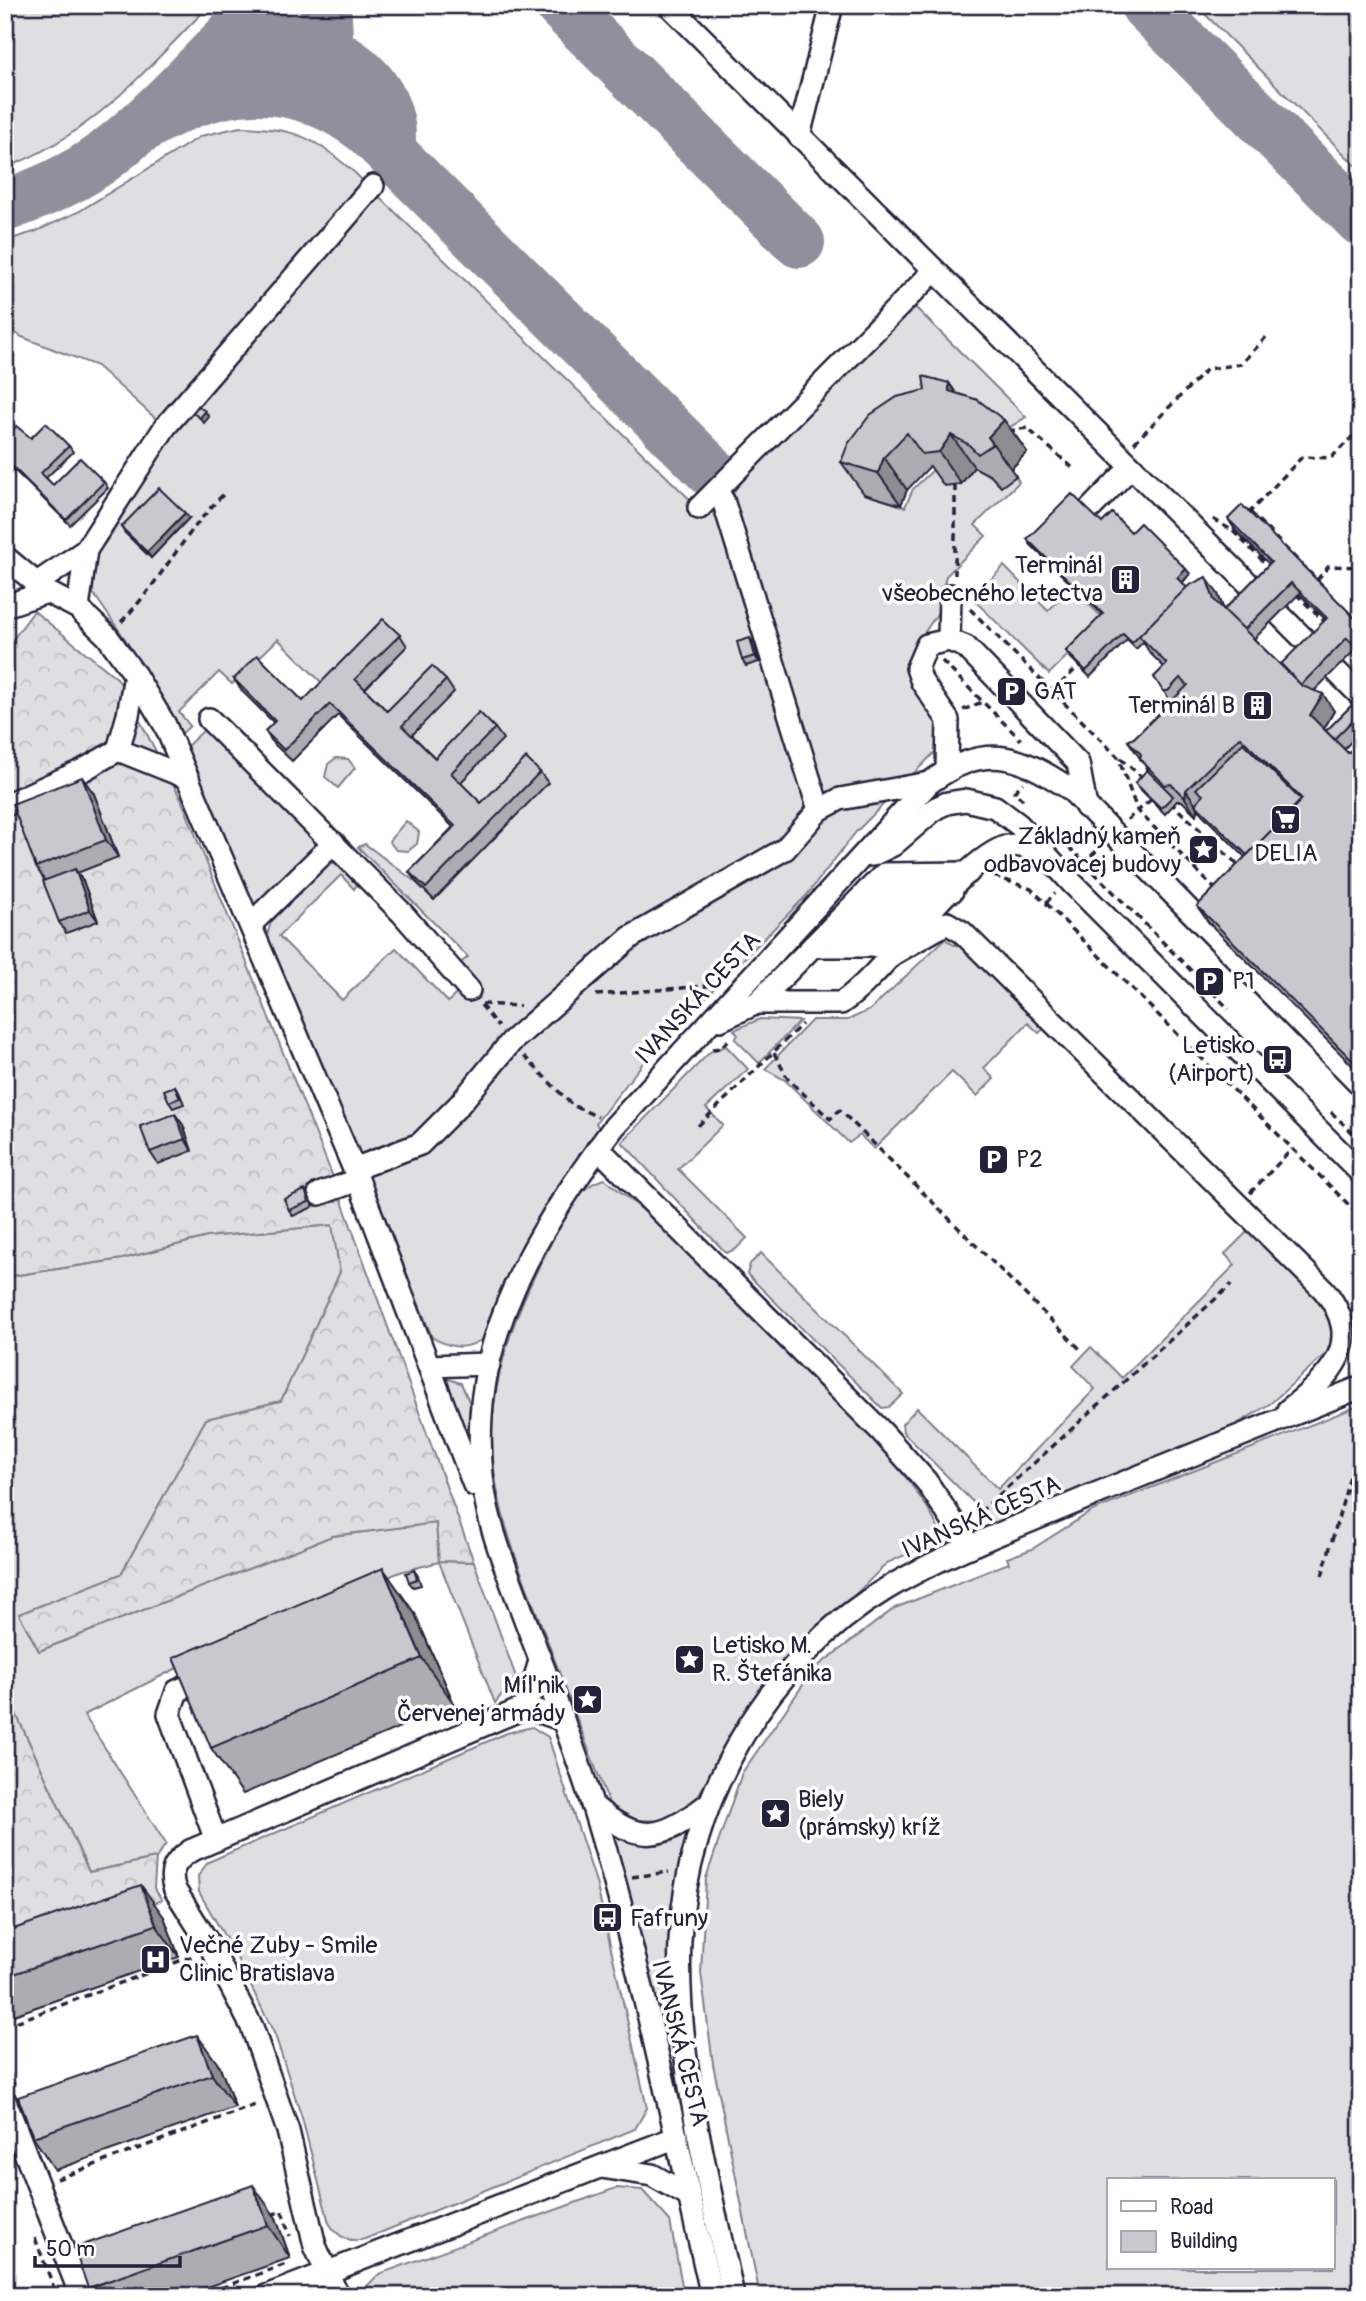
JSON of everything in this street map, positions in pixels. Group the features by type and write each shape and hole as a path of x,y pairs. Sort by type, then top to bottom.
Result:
{"street":[{"path":"669,5 933,272 1135,461 1361,696"},
{"path":"799,136 832,5"},
{"path":"5,606 42,588 86,550 165,427 373,186"},
{"path":"699,508 933,272"},
{"path":"1090,509 1135,461"},
{"path":"723,500 819,810"},
{"path":"78,608 86,550"},
{"path":"5,557 42,588 78,608 107,636 135,675 164,725 356,1175 487,1516"},
{"path":"953,586 958,644 1078,763 1086,807"},
{"path":"947,771 948,720 922,682 917,668 927,645 958,644"},
{"path":"5,805 83,770 118,750 135,675"},
{"path":"209,719 402,913 475,997"},
{"path":"118,750 188,778"},
{"path":"861,860 929,783 964,761 1004,758 1037,768 1070,789 1361,1085"},
{"path":"319,1194 420,1143 459,1105 510,1042 631,937 785,849 819,810 840,799 929,783"},
{"name":"IVANSKÁ CESTA","path":"712,2296 677,2137 614,1880 563,1720 487,1516 480,1461 483,1390 506,1311 528,1261 572,1182 614,1126 861,860 893,845 936,808 958,800 984,802 1019,825 1361,1173"},
{"path":"251,924 334,843"},
{"path":"757,1003 841,1003 917,929 968,873 996,850 1012,845 1044,852"},
{"path":"709,1026 757,1003 884,874 968,873"},
{"path":"867,891 952,891"},
{"path":"849,910 933,911"},
{"path":"813,946 896,950 947,923 962,932 1340,1308 1346,1333 1339,1360 1314,1389 1270,1424"},
{"path":"831,928 917,929"},
{"path":"598,1148 881,1431 926,1481 970,1547"},
{"path":"429,1366 489,1364"},
{"name":"IVANSKÁ CESTA","path":"733,2296 703,2152 684,2042 680,1945 687,1874 708,1804 750,1727 775,1690 820,1640 885,1590 970,1547 1361,1387"},
{"path":"526,1707 540,1661"},
{"path":"216,1840 169,1714 177,1691 228,1670"},
{"path":"338,2296 315,2246 288,2132 252,2027 171,1880 175,1864 180,1857 216,1840 526,1707 563,1720"},
{"name":"IVANSKÁ CESTA","path":"592,1805 613,1823 636,1832 650,1833 678,1827 708,1804"},
{"path":"5,2101 81,2296"},
{"path":"266,2296 677,2137 703,2152"},
{"path":"601,2167 652,2175 689,2196"}],"path":[{"path":"1135,461 1132,444 1207,369 1241,364 1269,334"},
{"path":"1007,432 1027,428 1074,469"},
{"path":"1233,531 1302,457 1331,458 1360,429"},
{"path":"953,586 955,485"},
{"path":"107,636 143,600 199,518 225,493"},
{"path":"1250,512 1325,589"},
{"path":"1212,518 1233,531 1280,578"},
{"path":"1317,580 1329,566 1361,567"},
{"path":"1290,588 1327,624"},
{"path":"970,609 1118,757 1149,783"},
{"path":"942,671 958,644 987,626"},
{"path":"1344,641 1361,658"},
{"path":"927,645 1027,745"},
{"path":"1052,692 1089,657"},
{"path":"958,712 983,702"},
{"path":"1118,757 1137,810 1225,899"},
{"path":"1028,806 1014,792 1037,768"},
{"path":"1169,801 1248,875"},
{"path":"1052,829 1238,1018"},
{"path":"1195,869 1218,845"},
{"path":"1046,903 1361,1217"},
{"path":"568,990 579,997 723,985"},
{"path":"475,997 549,1008"},
{"path":"475,997 506,1036"},
{"path":"698,1126 809,1017"},
{"path":"517,1048 572,1105 604,1117"},
{"path":"774,1052 788,1079 830,1119 840,1110 1083,1353"},
{"path":"1324,1105 1361,1141"},
{"path":"980,1512 1232,1284"},
{"path":"1322,1576 1361,1437"},
{"path":"626,1877 673,1871"},
{"path":"5,2026 198,1954"},
{"path":"51,2182 255,2105"},
{"path":"269,2216 282,2211 294,2247"},
{"path":"200,2296 289,2263"}],"green space":[{"path":"5,5 210,5 140,76 91,119 65,138 5,168"},
{"path":"1196,5 1361,5 1361,171"},
{"path":"240,127 276,130 303,137 340,160 707,516 914,306 1026,417 1010,427 991,418 865,494 905,507 913,489 933,470 961,484 974,467 991,476 1000,486 1016,476 1019,482 975,525 986,536 946,576 937,614 916,645 940,729 935,752 856,832 806,896 654,1049 596,1123 599,1128 545,1205 522,1249 487,1336 467,1346 453,1346 432,1337 362,1160 267,936 271,922 325,864 340,864 359,881 354,889 341,875 279,936 342,1000 396,948 448,1002 459,991 458,965 468,957 358,847 365,844 417,883 489,815 459,784 502,739 443,769 410,737 454,691 395,723 331,692 278,639 232,684 219,672 179,712 190,726 180,735 125,639 93,593 94,558 115,529 165,427 97,366 22,337 5,326 5,241 34,232 78,212 201,136"},
{"path":"1004,566 1048,611 1071,587 1104,619 1049,674 969,595 975,596"},
{"path":"34,611 118,679 181,799 333,1177 474,1562 439,1561 436,1523 332,1536 39,1651 19,1614 121,1574 206,1419 281,1401 340,1272 332,1225 207,1237 122,1259 5,1277 5,650"},
{"path":"204,730 209,730 317,840 315,851 255,910 186,747"},
{"path":"336,758 348,759 355,768 338,788 325,777 328,764"},
{"path":"406,821 419,832 417,844 408,851 396,850 389,841"},
{"path":"945,939 954,945 963,945 1047,1026 1039,1033 1028,1023 984,1068 994,1079 977,1096 952,1072 874,1149 860,1135 849,1143 785,1080 765,1069 812,1020 848,1020 870,1010"},
{"path":"760,1019 800,1021 759,1063 735,1039 738,1035 734,1030"},
{"path":"726,1046 748,1069 706,1108 723,1125 678,1169 747,1238 736,1249 726,1253 622,1142 710,1052"},
{"path":"605,1179 673,1235 886,1449 929,1510 943,1538 887,1563 766,1683 696,1799 673,1821 637,1820 610,1806 514,1553 498,1495 494,1466 492,1436 497,1387 506,1348 520,1309 568,1209 584,1190"},
{"path":"333,1225 340,1273 281,1401 206,1419 121,1574 19,1614 39,1651 332,1536 436,1523 439,1561 474,1562 516,1677 495,1703 439,1562 400,1572 185,1664 84,1715 166,1844 156,1858 89,1872 5,1690 5,1277 122,1259 207,1237"},
{"path":"1250,1229 1320,1298 1339,1329 1331,1349 1271,1403 1234,1426 994,1523 903,1432 902,1424 917,1408 998,1489 1095,1389 1073,1366 1091,1347 1122,1378 1235,1265 1225,1254"},
{"path":"761,1253 903,1394 889,1407 882,1408 747,1274 750,1264"},
{"path":"448,1379 461,1383 470,1404 469,1435 465,1439 445,1385"},
{"path":"1361,1405 1361,2296 760,2296 713,2064 701,1973 706,1878 742,1773 814,1669 895,1608 1009,1563 1007,1558 1032,1549 1092,1511"},
{"path":"5,1690 89,1872 156,1858 154,1888 162,1900 5,1960"},
{"path":"532,1727 548,1737 596,1882 647,2108 635,2129 365,2239 344,2238 329,2223 302,2118 275,2035 237,1958 199,1892 198,1876 208,1862 507,1733"},
{"path":"612,1829 640,1841 659,1844 669,1842 687,1832 672,1913 668,1995 675,2043 673,2045 669,2043"},
{"path":"616,2188 642,2190 670,2221 684,2296 364,2296 364,2289 379,2274"}],"building":[{"path":"923,376 949,383 949,391 978,400 1004,420 988,437 993,444 978,454 968,444 951,435 939,452 922,454 907,433 884,457 878,473 841,462 848,444 870,415 897,397 925,390"},
{"path":"198,406 205,411 200,418 193,413"},
{"path":"46,423 69,446 41,473 53,485 80,458 104,482 66,520 5,459 5,440 16,426 31,438"},
{"path":"159,488 185,513 147,552 121,527"},
{"name":"Terminál všeobecného letectva","path":"1072,494 1102,523 1112,513 1131,532 1140,523 1186,569 1177,578 1187,588 1132,643 1123,634 1086,671 1066,651 1103,614 1027,539"},
{"path":"1242,505 1361,624 1361,652 1347,638 1301,685 1281,664 1327,618 1291,583 1244,630 1224,610 1271,562 1228,519"},
{"path":"1206,577 1214,600 1302,686 1323,694 1310,715 1348,753 1361,740 1361,1069 1197,906 1302,799 1240,737 1186,790 1185,798 1171,784 1165,785 1140,759 1141,754 1128,741 1188,685 1180,678 1168,691 1163,691 1154,677 1167,664 1139,636 1188,586"},
{"path":"383,619 400,635 355,679 387,711 432,666 446,680 402,726 435,758 479,712 495,728 451,773 481,803 526,758 540,772 426,888 409,872 455,826 330,704 284,750 265,731 275,721 234,679 257,655 303,701"},
{"path":"750,638 755,656 742,660 737,642"},
{"path":"1361,696 1361,712 1334,739 1326,731"},
{"path":"1243,743 1301,800 1247,855 1195,804 1203,795 1196,789"},
{"path":"1147,770 1173,796 1161,808 1135,783"},
{"path":"82,777 106,840 36,867 12,804"},
{"path":"75,869 90,910 59,922 43,881"},
{"path":"175,1086 180,1098 169,1102 164,1090"},
{"path":"175,1114 185,1139 150,1152 140,1126"},
{"path":"305,1190 309,1202 289,1210 284,1199"},
{"path":"383,1568 422,1658 211,1748 173,1658"},
{"path":"414,1570 417,1579 409,1582 406,1573"},
{"path":"141,1885 156,1925 5,1977 5,1932"},
{"path":"197,2035 212,2075 33,2137 18,2097"},
{"path":"253,2185 268,2225 88,2288 74,2248"}],"taxiway":[{"path":"5,206 57,184 106,155 166,102 261,5"},
{"path":"325,5 328,50 338,81"},
{"path":"561,5 799,242"},
{"path":"1146,5 1361,220"},
{"path":"213,59 239,45 257,40 281,39 330,52 369,82 382,102 389,125 389,151"},
{"path":"134,132 193,102 223,93 252,89 281,91 310,98 340,111 369,131 715,475"}],"place":[{"name":"Terminál všeobecného letectva","path":"1126,579"},
{"name":"GAT","path":"1011,691"},
{"name":"Terminál B","path":"1258,705"},
{"name":"DELIA","path":"1286,819"},
{"name":"Základný kameň odbavovacej budovy","path":"1204,850"},
{"name":"P1","path":"1209,981"},
{"name":"Letisko (Airport)","path":"1278,1059"},
{"name":"P2","path":"993,1159"},
{"name":"Letisko M. R. Štefánika","path":"689,1659"},
{"name":"Míľnik Červenej armády","path":"588,1699"},
{"name":"Biely (prámsky) kríž","path":"775,1813"},
{"name":"Fafruny","path":"607,1918"},
{"name":"Večné Zuby - Smile Clinic Bratislava","path":"156,1959"}]}
